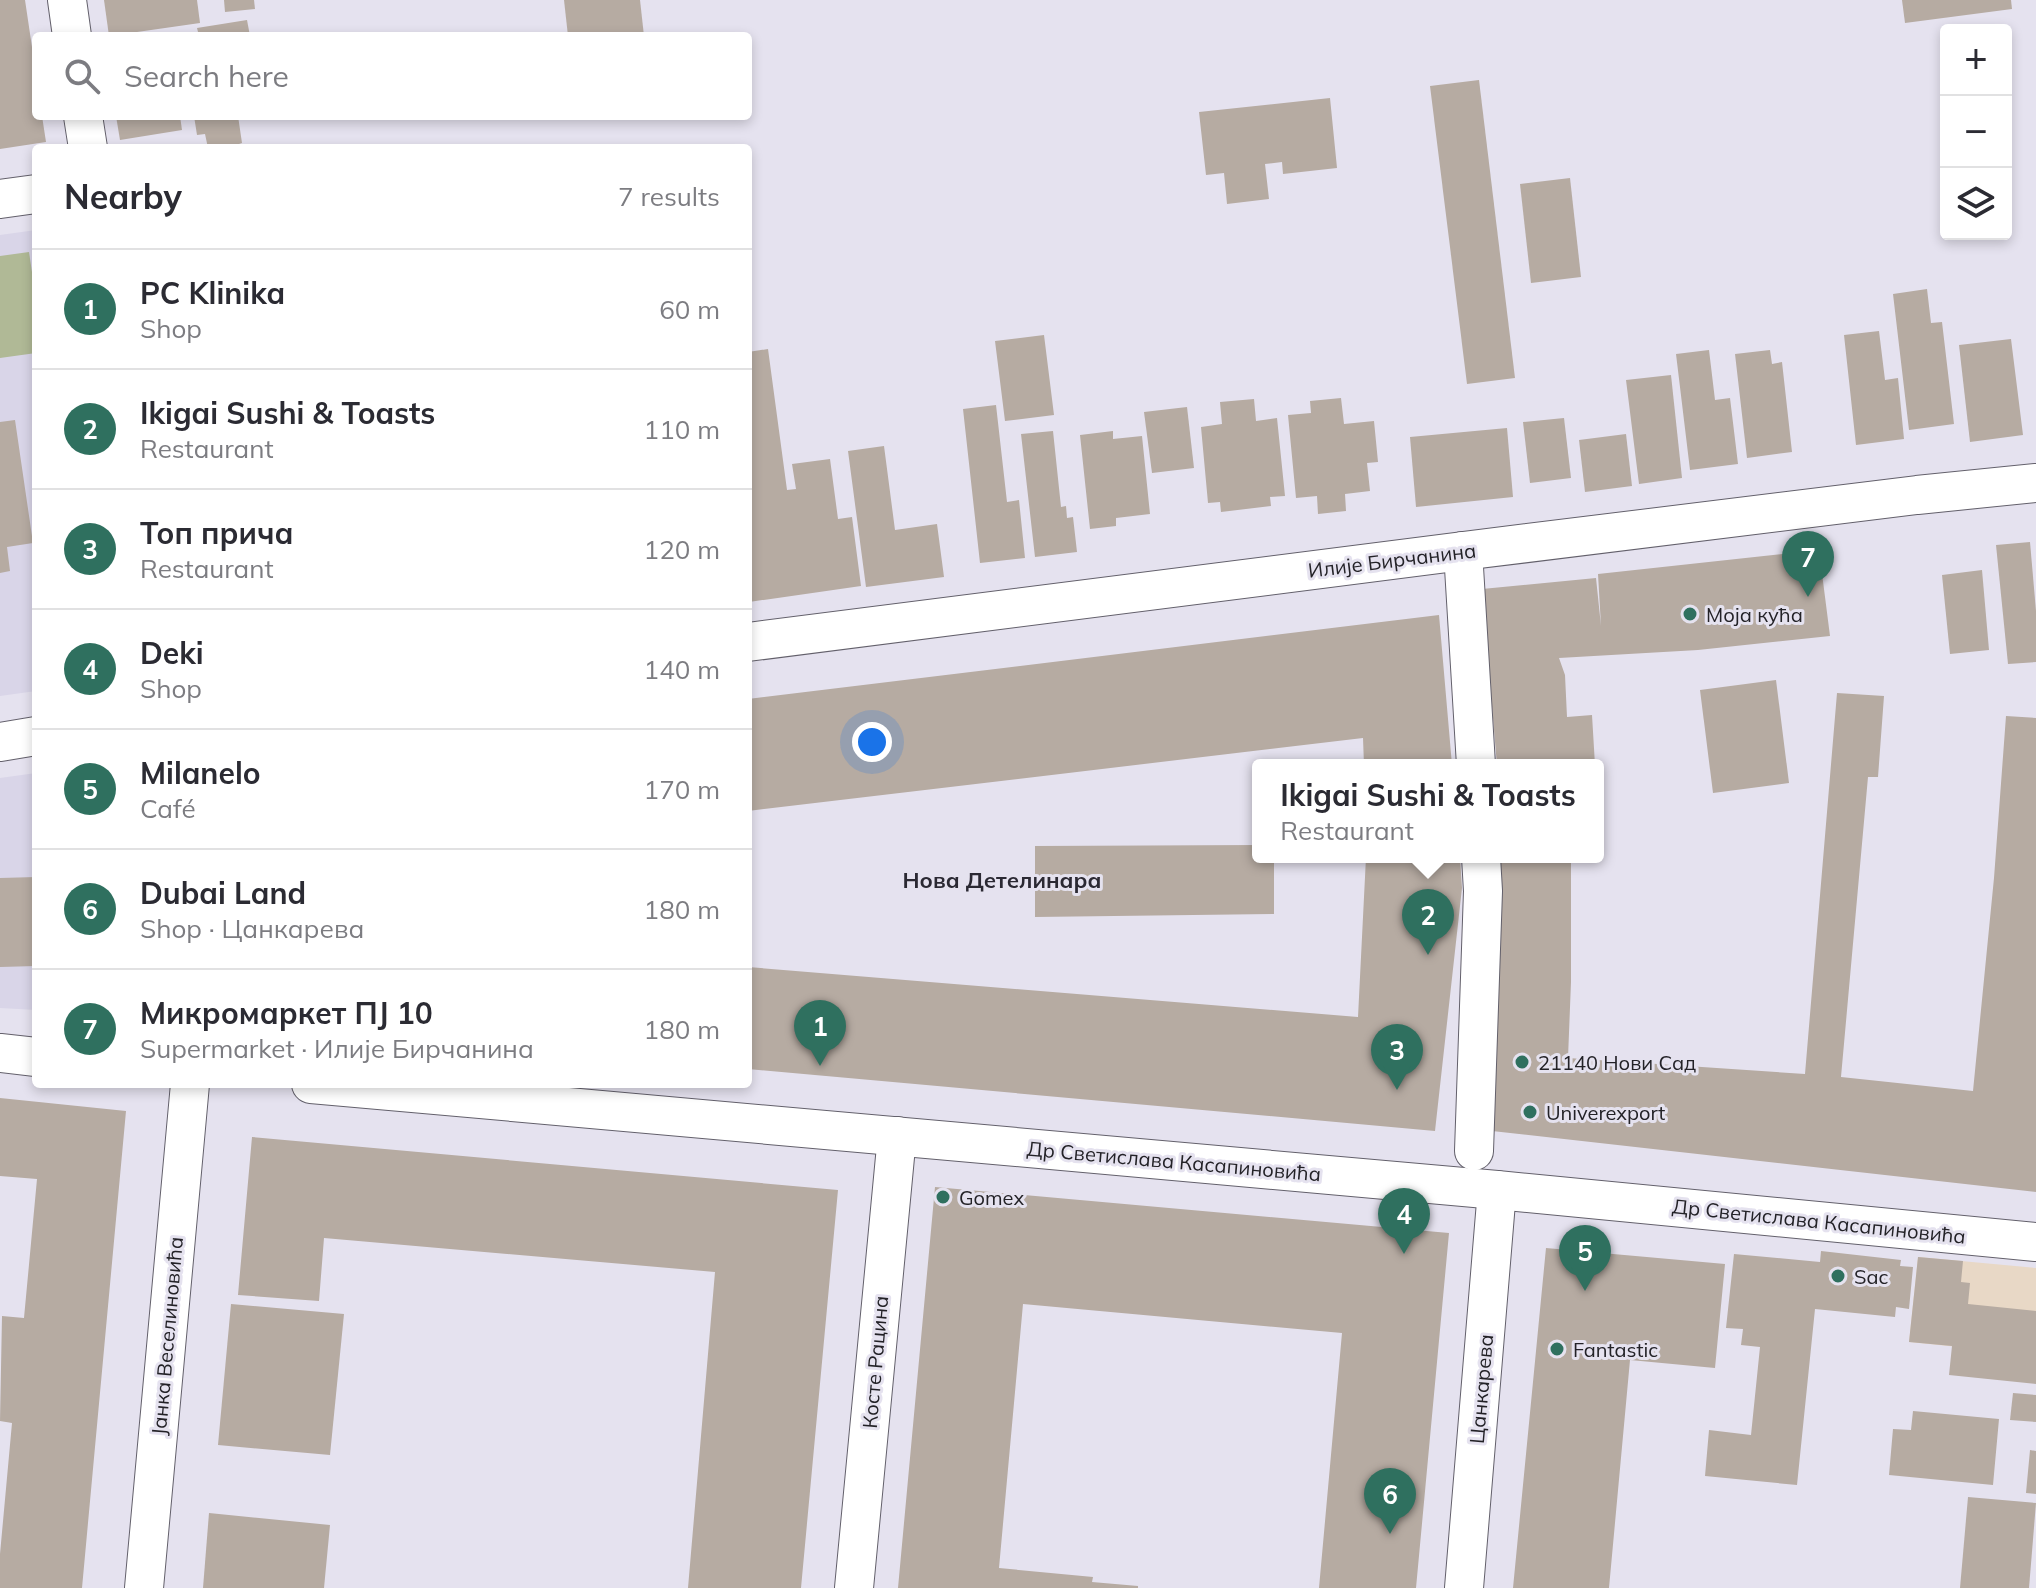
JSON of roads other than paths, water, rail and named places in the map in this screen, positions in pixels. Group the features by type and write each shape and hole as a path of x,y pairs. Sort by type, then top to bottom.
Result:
{"street":[{"path":"67,0 71,32"},
{"path":"84,120 87,144"},
{"path":"0,199 32,195"},
{"name":"Илије Бирчанина","path":"752,641 1463,551 2036,483"},
{"path":"1463,551 1476,759"},
{"path":"0,742 32,737"},
{"path":"1474,1151 1481,863"},
{"path":"0,1053 32,1057"},
{"name":"Јанка Веселиновића","path":"144,1588 190,1088"},
{"name":"Др Светислава Касапиновића","path":"356,1088 1497,1190 2036,1242"},
{"name":"Косте Рацина","path":"854,1588 897,1136"},
{"name":"Цанкарева","path":"1464,1588 1497,1190"}],"place":[{"name":"Микромаркет ПЈ 10","path":"1808,597"},
{"name":"Моја кућа","path":"1690,614"},
{"name":"Ikigai Sushi & Toasts","path":"1428,955"},
{"name":"21140 Нови Сад","path":"1522,1062"},
{"name":"PC Klinika","path":"820,1066"},
{"name":"Топ прича","path":"1397,1090"},
{"name":"Univerexport","path":"1530,1112"},
{"name":"Gomex","path":"943,1197"},
{"name":"Deki","path":"1404,1254"},
{"name":"Sac","path":"1838,1276"},
{"name":"Milanelo","path":"1585,1291"},
{"name":"Fantastic","path":"1557,1349"},
{"name":"Dubai Land","path":"1390,1534"}],"district":[{"name":"Нова Детелинара","path":"1002,880"}]}
